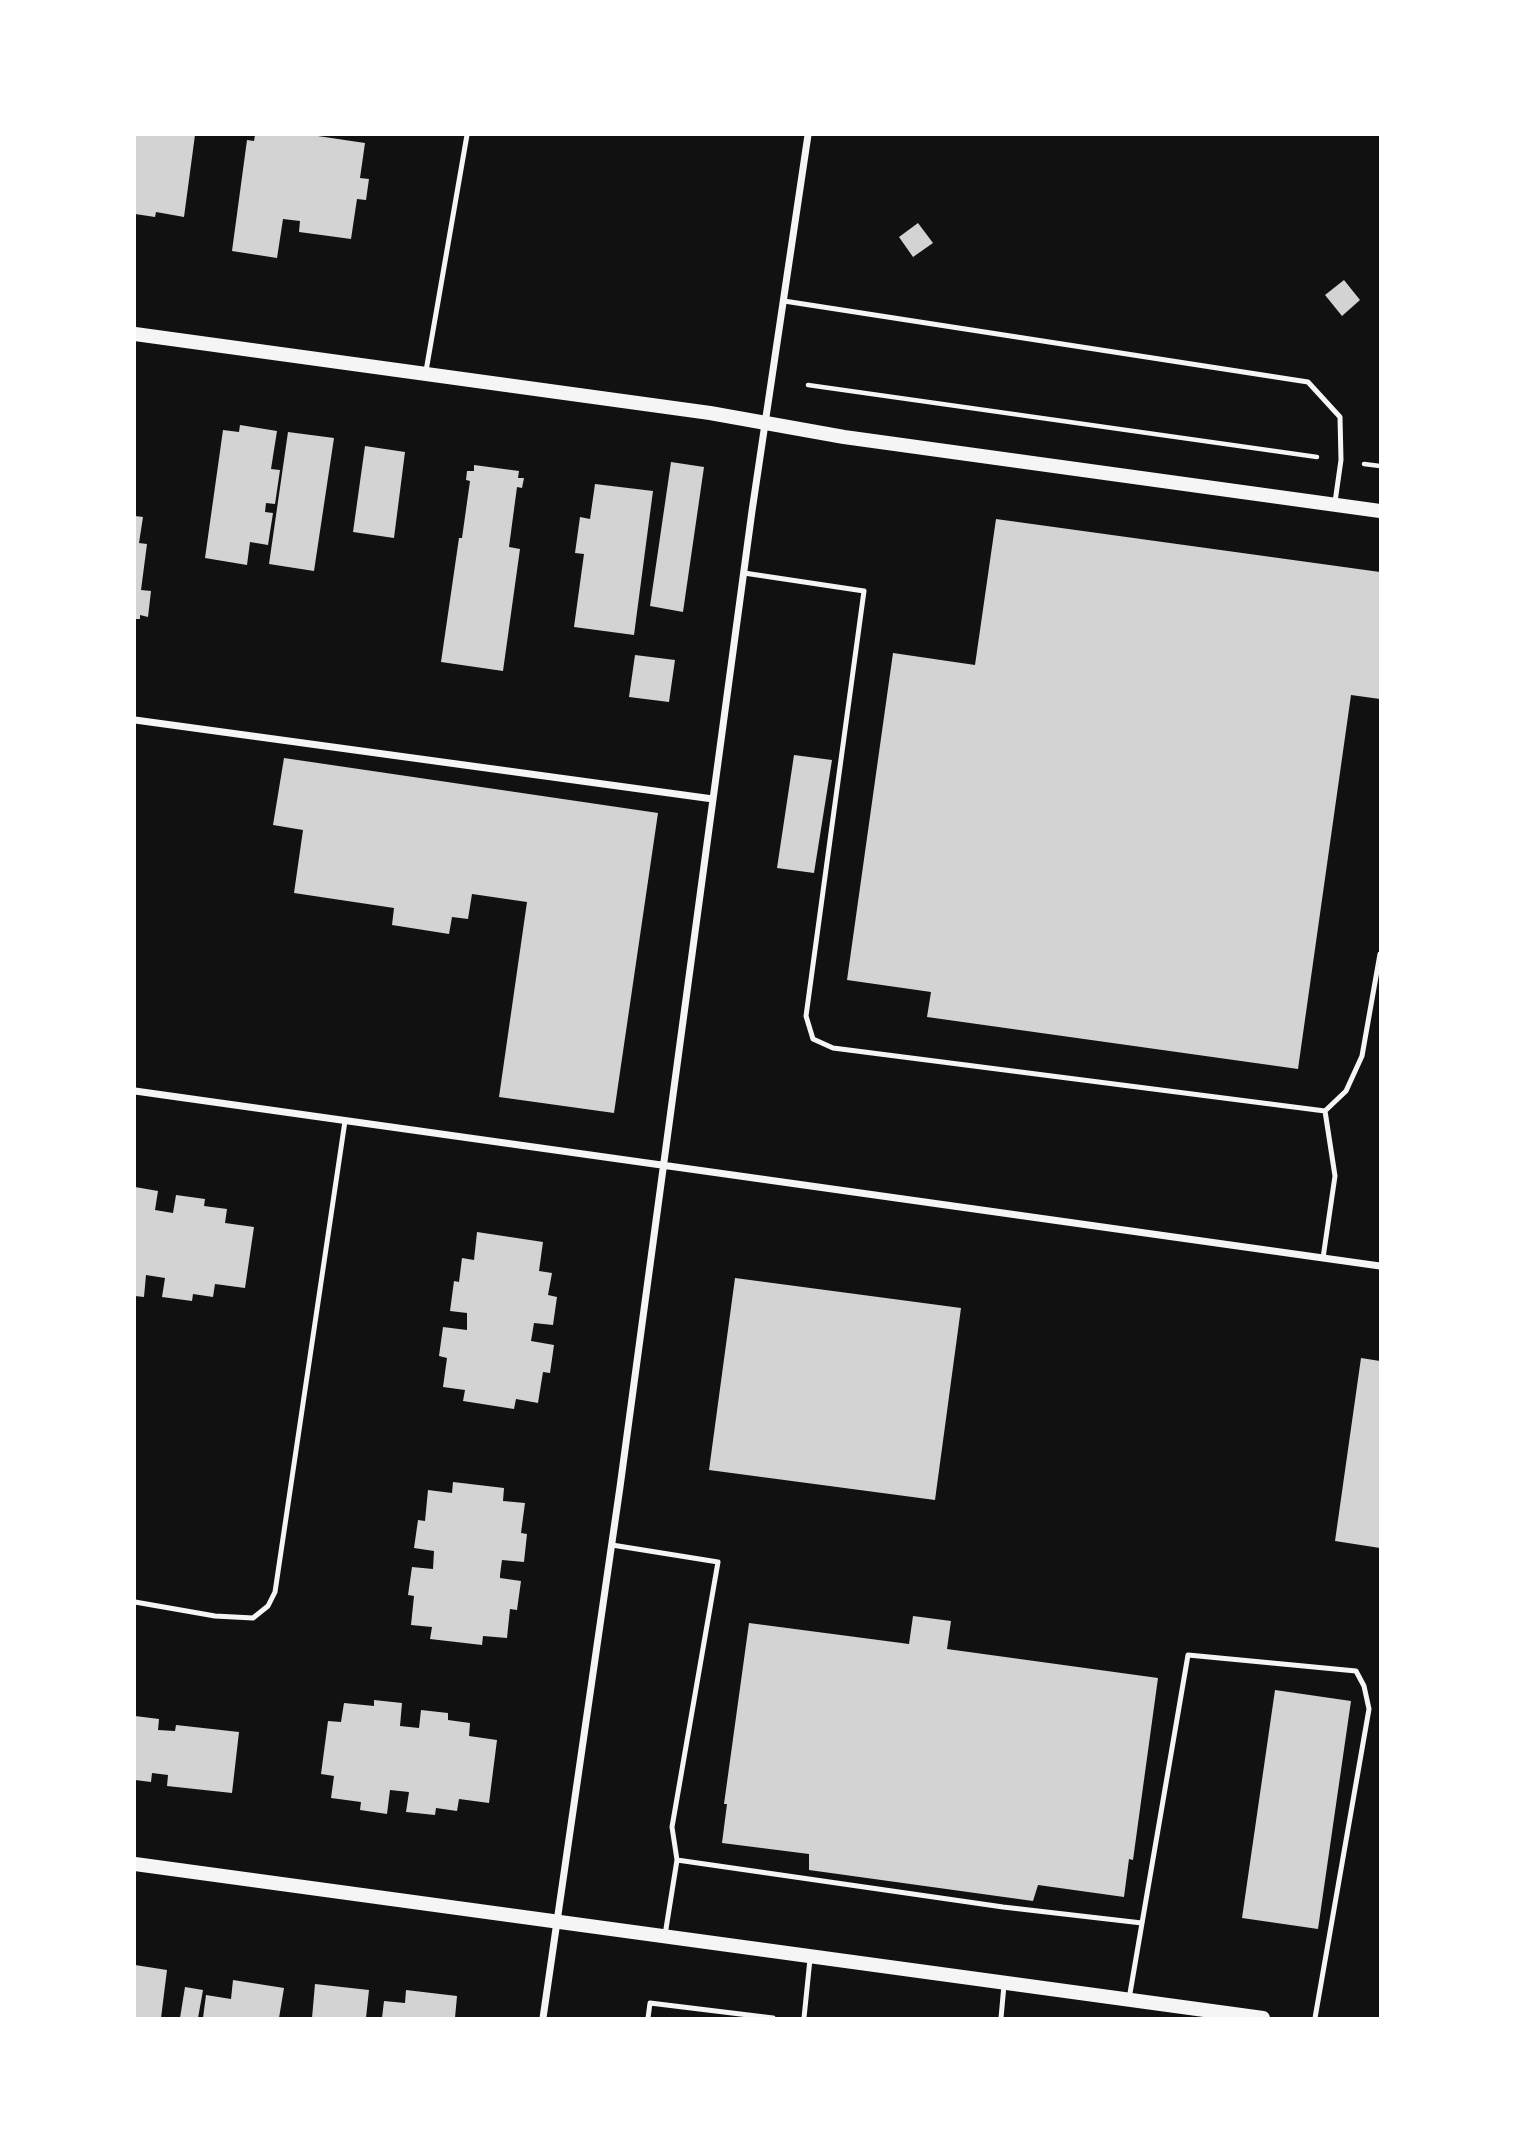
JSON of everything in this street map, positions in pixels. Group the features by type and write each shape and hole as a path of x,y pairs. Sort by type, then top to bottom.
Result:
{"main road":[{"path":"135,334 766,423 844,437 1380,511"},
{"path":"135,1864 1263,2018"}],"street":[{"path":"543,2018 612,1545 744,573 808,135"},
{"path":"135,720 713,799"},
{"path":"135,1091 1380,1266"}],"lane":[{"path":"425,374 467,135"},
{"path":"784,301 1308,382 1340,417 1340,460 1335,505"},
{"path":"744,573 864,591 806,1016 813,1039 833,1048 1325,1111"},
{"path":"1325,1111 1346,1090 1362,1056 1380,954"},
{"path":"1323,1258 1335,1176 1325,1111"},
{"path":"135,1602 215,1616 253,1618 268,1606 275,1592 345,1121"},
{"path":"612,1545 718,1562 672,1827 677,1860 665,1935"},
{"path":"1129,1999 1188,1655 1356,1671 1364,1686 1369,1709 1315,2018"},
{"path":"677,1860 1003,1907 1142,1923"},
{"path":"804,2018 810,1955"},
{"path":"1001,2018 1005,1982"},
{"path":"648,2018 650,2003 773,2018"}],"path":[{"path":"808,385 1380,466"}],"building":[{"path":"135,135 195,135 184,217 156,212 155,217 135,214"},
{"path":"255,135 311,135 365,143 360,178 369,179 366,200 357,199 351,239 299,232 300,221 283,219 277,258 232,251 247,140 254,141"},
{"path":"918,223 933,243 913,257 899,237"},
{"path":"1344,280 1360,300 1342,316 1325,295"},
{"path":"240,425 277,431 271,469 280,470 275,504 266,503 265,512 273,513 268,545 250,542 247,565 205,558 223,430 239,432"},
{"path":"288,432 334,438 314,571 269,564"},
{"path":"365,446 405,452 394,538 353,532"},
{"path":"671,462 704,467 683,612 650,606"},
{"path":"474,465 519,471 518,478 524,478 522,488 517,487 509,547 520,549 503,671 441,662 470,481 466,480 467,471 474,471"},
{"path":"595,484 653,491 634,635 574,627 584,554 575,553 580,517 590,519"},
{"path":"135,516 143,517 139,543 147,544 141,590 151,591 148,617 140,615 140,619 135,619"},
{"path":"996,519 1380,572 1380,699 1351,695 1298,1069 927,1017 931,992 847,980 893,653 975,665"},
{"path":"635,655 675,660 669,702 629,697"},
{"path":"794,755 832,760 814,873 777,868"},
{"path":"284,758 658,813 614,1113 499,1097 527,902 472,894 468,919 452,917 449,934 392,925 394,908 294,893 303,830 273,825"},
{"path":"135,1187 158,1191 155,1210 173,1213 176,1195 205,1199 204,1206 227,1209 225,1223 254,1227 245,1288 215,1284 213,1297 193,1294 192,1301 162,1297 165,1278 146,1275 144,1297 135,1296"},
{"path":"477,1232 543,1242 539,1271 552,1273 548,1295 557,1297 553,1325 534,1323 531,1341 554,1345 550,1373 543,1372 538,1403 516,1399 514,1409 463,1401 465,1390 443,1387 447,1358 439,1356 443,1327 467,1330 467,1313 450,1311 454,1281 459,1282 462,1258 474,1260"},
{"path":"735,1278 961,1308 935,1500 709,1470"},
{"path":"1361,1358 1380,1361 1380,1548 1335,1541"},
{"path":"453,1482 504,1488 503,1501 525,1503 521,1533 527,1534 524,1562 502,1560 500,1575 500,1578 521,1581 517,1610 510,1609 507,1638 483,1636 482,1645 430,1639 432,1627 411,1625 414,1596 408,1595 412,1567 433,1569 434,1551 414,1548 418,1520 425,1521 428,1490 452,1493"},
{"path":"913,1616 951,1621 947,1649 1158,1678 1133,1860 1129,1859 1124,1897 1038,1885 1033,1901 809,1870 809,1854 722,1843 727,1804 724,1804 749,1623 909,1644"},
{"path":"1275,1690 1351,1701 1318,1929 1242,1918"},
{"path":"374,1700 402,1703 400,1726 419,1728 421,1710 448,1713 448,1720 470,1723 469,1736 497,1740 489,1803 459,1799 457,1811 436,1808 435,1815 406,1812 409,1792 390,1790 387,1814 360,1810 361,1802 331,1798 334,1776 321,1774 328,1721 341,1722 344,1703 374,1706"},
{"path":"135,1716 159,1719 158,1730 175,1731 176,1725 239,1732 232,1793 167,1786 168,1775 152,1773 151,1782 135,1780"},
{"path":"135,1965 167,1970 161,2018 135,2018"},
{"path":"233,1980 284,1988 279,2018 203,2018 206,1995 231,1999"},
{"path":"315,1984 369,1990 366,2018 312,2018"},
{"path":"185,1987 203,1990 198,2018 180,2018"},
{"path":"406,1990 457,1996 455,2018 382,2018 384,2001 405,2003"}]}
